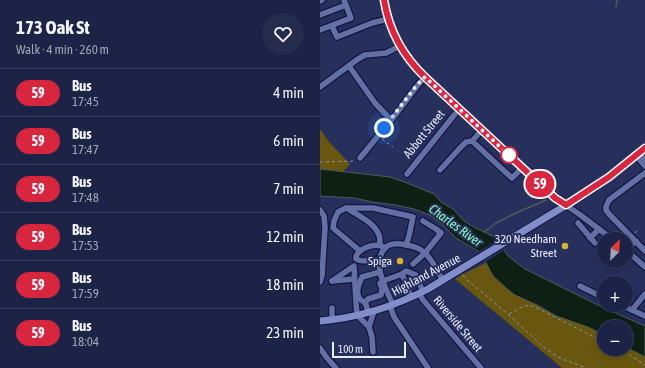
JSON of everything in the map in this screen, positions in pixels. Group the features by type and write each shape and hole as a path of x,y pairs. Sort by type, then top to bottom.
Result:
{"main road":[{"name":"Highland Avenue","path":"320,321 371,312 412,297 508,241 598,185 645,148"}],"street":[{"path":"384,0 392,31 400,46 425,77 555,198 603,232"},
{"path":"320,15 345,3 351,18 320,30"},
{"path":"332,26 337,37 372,23 388,19"},
{"path":"320,87 365,55 386,53 400,46"},
{"path":"349,66 375,103 391,120"},
{"path":"360,158 416,86 425,77"},
{"name":"Abbott Street","path":"406,174 459,109"},
{"path":"440,170 466,142 472,141 482,130"},
{"path":"472,141 512,178 522,168"},
{"path":"637,155 645,161"},
{"path":"637,155 645,166"},
{"path":"645,173 609,200 606,205 606,210 609,214 645,251"},
{"path":"346,208 367,221 374,228 383,247 378,272 382,289 381,295 368,299 365,303"},
{"path":"360,251 333,228 338,212 346,208 373,208 413,218 406,245"},
{"path":"320,210 324,216 325,227 322,276 320,282"},
{"path":"413,264 425,253 441,233 424,221"},
{"path":"578,223 595,243"},
{"path":"590,238 599,229"},
{"path":"633,244 636,241"},
{"path":"380,260 374,259 359,261 356,259 356,256 360,251 372,246 383,247 392,244 418,248 425,253 443,280"},
{"path":"633,256 645,267"},
{"name":"Riverside Street","path":"402,274 406,271 416,275 423,300 481,368"},
{"path":"373,352 372,337 369,327 371,312 365,303 360,300 358,290 362,277 378,272"},
{"path":"378,272 383,281 391,305 391,312 428,368"},
{"path":"383,281 402,274 412,297"},
{"path":"354,279 357,315 369,327"},
{"path":"580,286 597,294"},
{"path":"633,309 644,298"},
{"path":"332,308 332,320"},
{"path":"633,310 645,316"},
{"path":"320,348 336,368"}],"path":[{"path":"378,136 393,147"},
{"path":"320,162 352,161 360,158"},
{"path":"634,234 638,230"},
{"path":"463,274 466,279 551,353 586,368"},
{"path":"509,315 524,306 533,306 597,338"},
{"path":"632,356 645,365"}],"shaded area":[{"path":"320,129 329,142 350,164 343,172 320,169"},
{"path":"487,262 597,328 597,356 633,356 633,345 645,351 645,368 562,368 455,279"}],"water":[{"name":"Charles River","path":"320,169 390,177 407,183 434,194 441,202 453,209 464,221 496,238 508,256 525,269 597,305 597,312 613,312 631,320 597,320 597,332 556,316 515,295 506,288 493,276 478,251 456,238 442,224 430,215 414,209 396,205 354,198 320,196"},
{"path":"633,321 645,326 645,357 633,351"}],"pier":[{"path":"499,239 506,249 484,263 476,253"}],"waterway":[{"path":"616,7 617,0"},
{"name":"Charles River","path":"484,232 496,223 546,200"}],"bus line":[{"name":"59","path":"384,0 392,31 400,46 413,64 425,77 555,198 566,205 609,177 645,148"}],"place":[{"name":"320 Needham Street","path":"565,246"},
{"name":"Spiga","path":"400,261"}],"route":[{"path":"384,128 416,86 425,77 512,158 509,155"}]}
